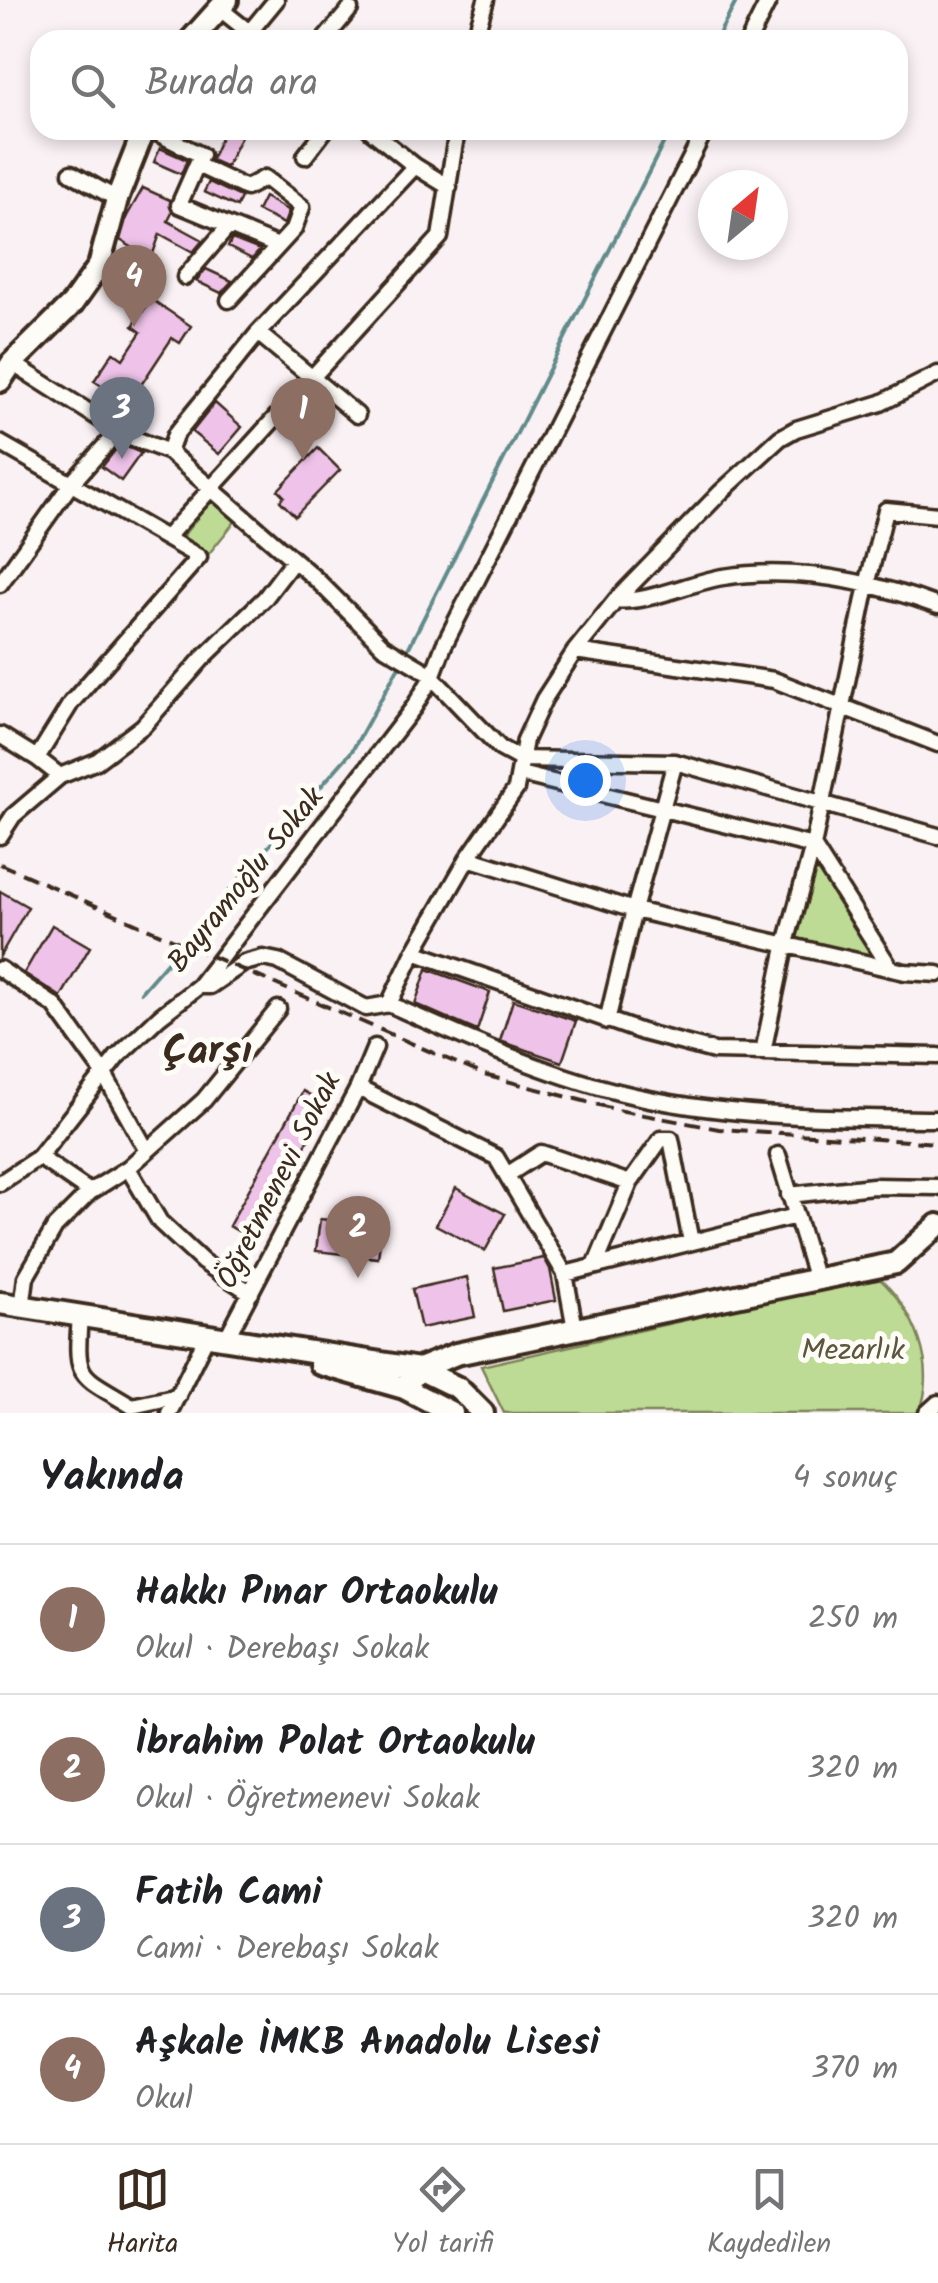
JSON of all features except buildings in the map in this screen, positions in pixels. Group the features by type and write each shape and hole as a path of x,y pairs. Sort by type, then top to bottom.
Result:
{"street":[{"path":"255,30 276,0"},
{"path":"477,30 486,0"},
{"path":"753,30 769,0"},
{"path":"199,30 223,4 244,30"},
{"path":"333,30 350,10"},
{"path":"0,381 12,363 72,304 99,266 117,198 143,140"},
{"path":"170,140 202,155 179,205 278,246"},
{"path":"305,156 317,140"},
{"path":"382,140 448,187"},
{"path":"166,538 440,237 455,140"},
{"name":"Bayramoğlu Sokak","path":"0,1183 39,1157 104,1074 159,1017 199,986 365,774 430,674 700,140"},
{"path":"197,165 246,188 265,178 302,207 294,230 229,300"},
{"path":"169,452 175,435 258,333 415,166"},
{"path":"71,173 117,198"},
{"path":"185,277 229,226"},
{"path":"258,333 357,415"},
{"path":"12,363 119,430 169,452 294,560 383,646 430,674 520,767 662,810 813,846 890,969"},
{"path":"389,1004 468,858 510,800 534,719 575,651 616,600 720,493 780,438 796,429 881,404 938,374"},
{"path":"0,584 71,484 119,430"},
{"path":"0,443 199,557 71,703 37,758"},
{"path":"764,1052 886,510 938,515"},
{"path":"0,836 6,813 60,776 97,761 143,726 265,598 294,560"},
{"path":"616,600 633,600 719,578 803,574 867,585 938,606"},
{"path":"575,651 750,674 793,686 938,744"},
{"path":"0,735 60,776"},
{"path":"520,767 675,762 938,836"},
{"path":"608,1021 675,762"},
{"path":"468,858 634,910 890,969 938,974"},
{"path":"414,952 608,1021 714,1051 938,1056"},
{"path":"199,986 214,984 244,962 262,958 278,961 366,1008 389,1004 542,1067 644,1098 759,1114 938,1120"},
{"path":"0,969 54,1006 104,1074 147,1151"},
{"path":"22,1308 26,1277 55,1226 90,1192 128,1168 204,1100 278,1009"},
{"name":"Öğretmenevi Sokak","path":"169,1413 250,1292 358,1088 375,1047"},
{"path":"358,1088 496,1157 565,1274 575,1330"},
{"path":"594,1266 630,1183 661,1139 671,1140 691,1242"},
{"path":"507,1176 541,1154 630,1183"},
{"path":"778,1155 816,1280"},
{"path":"39,1157 90,1192"},
{"path":"128,1168 160,1222 203,1262 250,1292"},
{"path":"790,1195 874,1186 938,1187"},
{"path":"565,1274 796,1216"},
{"path":"404,1388 419,1369 456,1354 896,1263 938,1226"},
{"path":"0,1303 419,1369 458,1388 483,1413"},
{"path":"80,1316 77,1359 82,1372 128,1410 178,1396"},
{"path":"217,1336 404,1388 452,1413"},
{"path":"927,1413 938,1403"}],"green space":[{"path":"212,499 237,519 207,556 183,536"},
{"path":"819,860 877,954 875,958 793,937 814,861"},
{"name":"Mezarlık","path":"878,1277 903,1306 920,1340 926,1377 919,1413 504,1413 481,1366"}],"waterway":[{"path":"721,30 737,0"},
{"path":"406,653 665,140"},
{"path":"141,992 352,751 402,661"}],"railway":[{"path":"0,864 484,1075 618,1110 719,1129 938,1143"}],"place":[{"name":"Aşkale İMKB Anadolu Lisesi","path":"134,327"},
{"name":"Fatih Cami","path":"122,459"},
{"name":"Hakkı Pınar Ortaokulu","path":"303,460"},
{"name":"İbrahim Polat Ortaokulu","path":"358,1278"}],"district":[{"name":"Çarşı","path":"207,1049"}]}
